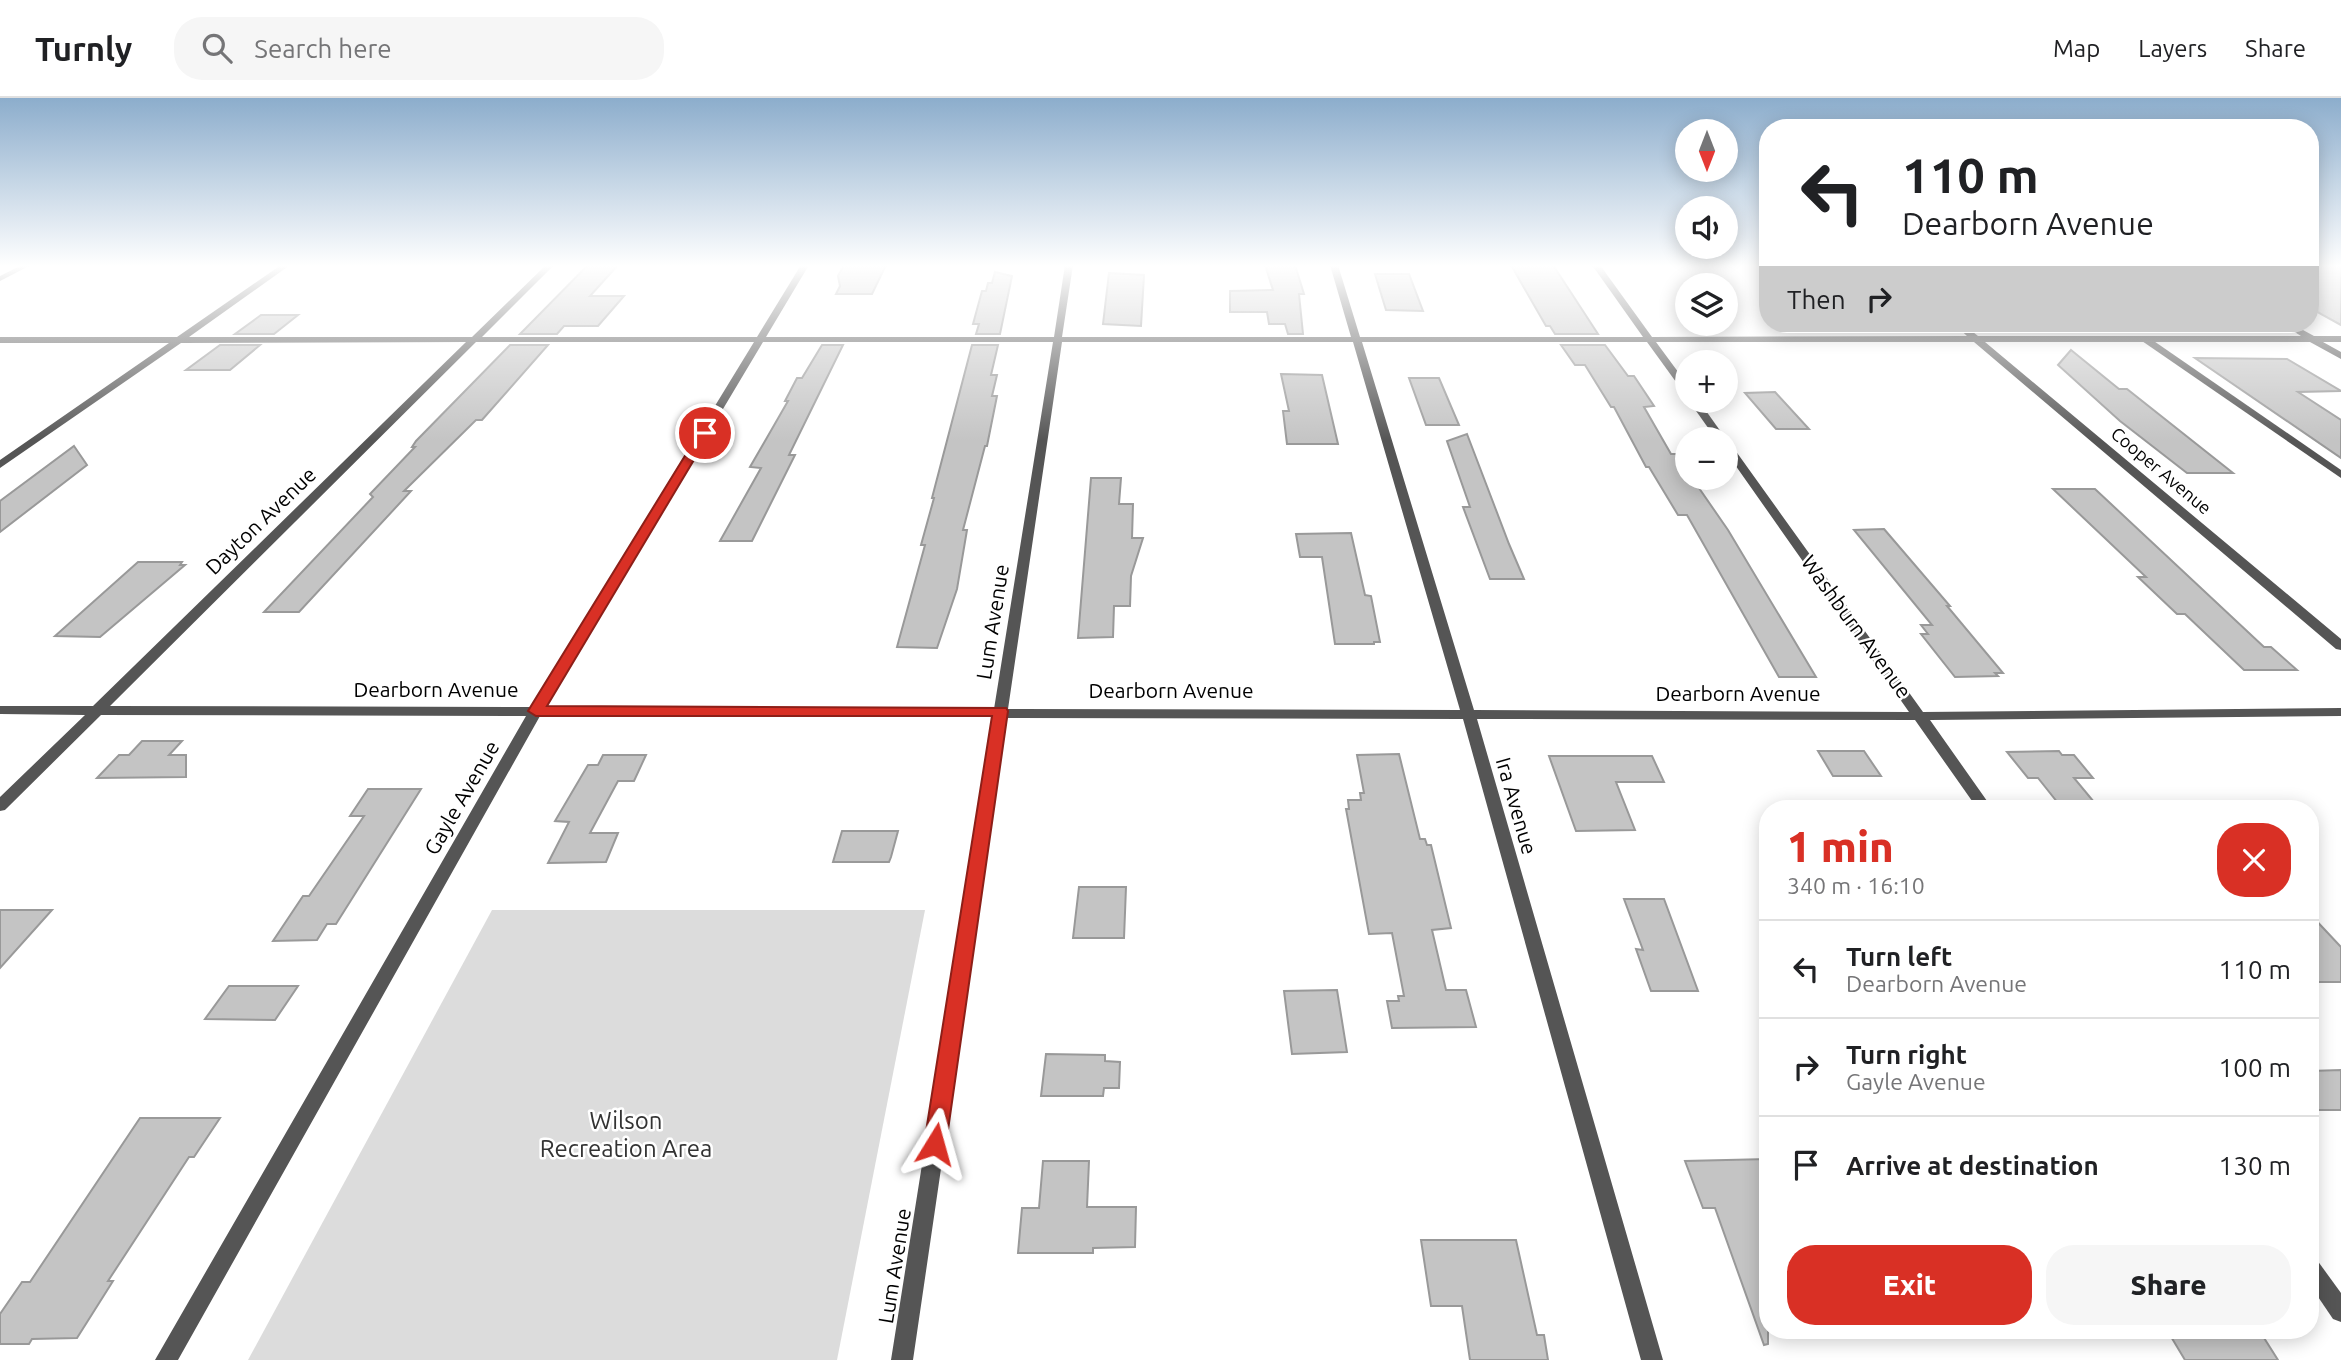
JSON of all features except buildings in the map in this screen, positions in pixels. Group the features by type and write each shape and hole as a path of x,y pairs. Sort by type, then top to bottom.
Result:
{"street":[{"path":"0,465 202,324"},
{"name":"Dayton Avenue","path":"0,806 490,324"},
{"name":"Gayle Avenue","path":"166,1360 536,711 771,324"},
{"name":"Lum Avenue","path":"902,1360 1060,324"},
{"name":"Ira Avenue","path":"1351,324 1468,713 1651,1360"},
{"path":"1639,324 1675,374"},
{"name":"Cooper Avenue","path":"1969,333 2341,646"},
{"path":"2302,333 2341,356"},
{"path":"2145,339 2341,475"},
{"path":"0,340 2341,339"},
{"name":"Washburn Avenue","path":"1738,462 1979,800"},
{"name":"Dearborn Avenue","path":"0,710 1000,711 1920,716 2341,712"},
{"path":"2319,1280 2341,1311"}],"green space":[{"name":"Wilson Recreation Area","path":"492,910 925,910 837,1360 248,1360"}],"route":[{"path":"705,433 536,711 1000,711 935,1144"}]}
